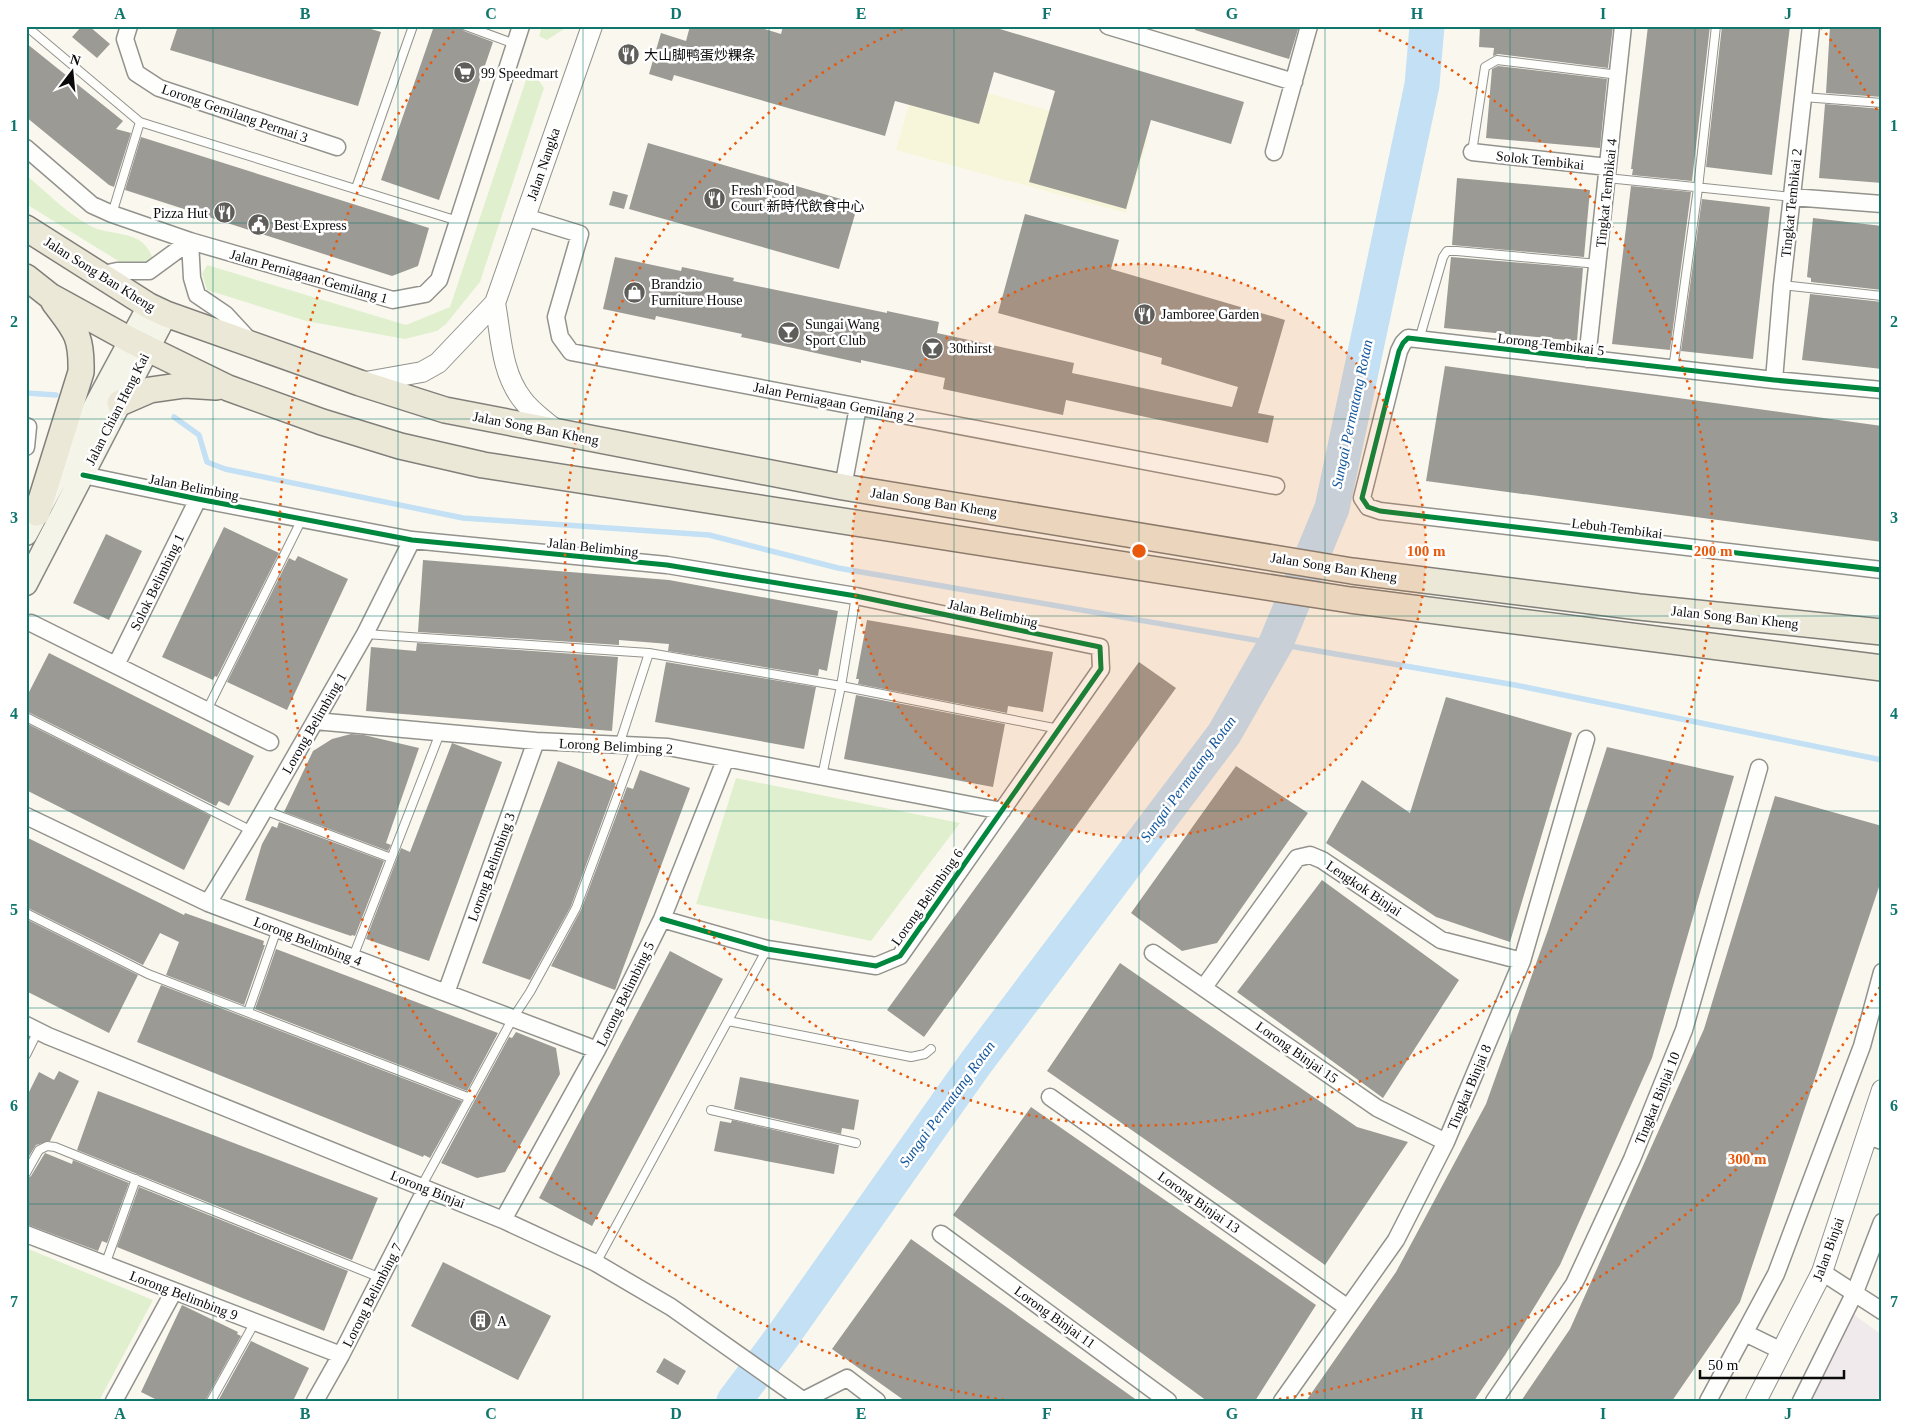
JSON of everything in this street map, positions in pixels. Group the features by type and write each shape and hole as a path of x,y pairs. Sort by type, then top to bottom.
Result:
{"main road":[{"name":"Jalan Song Ban Kheng","path":"26,228 158,310 360,383 445,410 843,487 1352,571 1639,608 1882,632"},
{"name":"Jalan Song Ban Kheng","path":"26,277 50,296 139,345 228,388 322,422 400,446 483,465 1350,600 1882,668"},
{"path":"32,523 81,372 82,352 77,333 50,296"},
{"name":"Jalan Chian Heng Kai","path":"32,523 158,310"},
{"name":"Jalan Chian Heng Kai","path":"26,584 120,403 139,345"},
{"path":"120,403 150,390 185,386 228,388"}],"street":[{"name":"Lorong Gemilang Permai 3","path":"129,26 125,39 136,73 159,88 336,147"},
{"name":"Jalan Perniagaan Gemilang 1","path":"26,148 92,205 112,214 190,241 393,300 425,294 439,280 520,26"},
{"name":"Jalan Nangka","path":"360,383 422,372 438,363 496,303 592,26"},
{"path":"1108,26 1294,82"},
{"path":"1274,152 1309,26"},
{"name":"Tingkat Tembikai 4","path":"1587,359 1623,26"},
{"name":"Tingkat Tembikai 2","path":"1774,380 1782,285 1811,26"},
{"name":"Solok Tembikai","path":"1472,152 1607,173"},
{"path":"1792,197 1882,204"},
{"name":"Jalan Perniagaan Gemilang 2","path":"525,217 580,234 556,316 560,337 571,352 1276,486"},
{"path":"99,275 117,271 149,271 190,241"},
{"path":"190,241 192,278 197,295 225,314 254,345"},
{"name":"Jalan Nangka","path":"496,303 506,368 512,384 522,400 559,433"},
{"name":"Lebuh Tembikai","path":"1419,340 1408,338 1402,343 1399,351 1362,498 1368,507 1380,511 1882,570"},
{"name":"Lorong Tembikai 5","path":"1419,340 1774,380 1882,390"},
{"path":"843,487 858,407"},
{"path":"26,447 27,427"},
{"name":"Jalan Belimbing","path":"83,475 412,540 667,565 856,596 1100,647"},
{"name":"Solok Belimbing 1","path":"116,665 198,499"},
{"name":"Lorong Belimbing 1","path":"208,903 252,831 365,634 412,540"},
{"path":"31,623 270,742"},
{"name":"Lorong Belimbing 6","path":"662,919 767,949 876,966 900,956 1101,669 1100,647"},
{"name":"Lorong Belimbing 2","path":"315,721 536,741 668,747 1002,811"},
{"name":"Tingkat Binjai 8","path":"1282,1401 1396,1240 1446,1142 1522,962 1586,739"},
{"name":"Lorong Belimbing 3","path":"446,993 536,741"},
{"name":"Lorong Belimbing 5","path":"503,1220 597,1050 662,919 726,758"},
{"name":"Tingkat Binjai 10","path":"1494,1401 1574,1284 1632,1159 1684,1030 1759,768"},
{"name":"Lorong Belimbing 4","path":"26,816 208,903 597,1050"},
{"name":"Lengkok Binjai","path":"1204,987 1297,858 1310,855 1322,860 1441,940 1522,962"},
{"name":"Lorong Binjai 15","path":"1153,953 1377,1108 1446,1142"},
{"path":"1708,1401 1780,1264 1862,1046 1882,972"},
{"name":"Lorong Binjai","path":"32,1028 503,1220 596,1262 671,1307 803,1400"},
{"name":"Jalan Binjai","path":"1756,1401 1822,1272 1874,1139 1882,1090"},
{"name":"Lorong Binjai 13","path":"1050,1097 1348,1308"},
{"name":"Lorong Belimbing 7","path":"315,1401 381,1278 424,1188"},
{"path":"1801,1401 1855,1292 1882,1222"},
{"name":"Lorong Belimbing 9","path":"26,1234 341,1355"},
{"name":"Lorong Binjai 11","path":"941,1234 1168,1401"},
{"path":"1822,1272 1882,1311"},
{"path":"114,1401 174,1291"},
{"path":"1745,1332 1782,1351"},
{"path":"803,1400 847,1378 877,1401"}],"lane":[{"path":"26,26 140,122 458,221"},
{"path":"356,188 413,26"},
{"path":"466,26 515,44"},
{"path":"1673,369 1698,188 1716,26"},
{"path":"1472,152 1485,67 1497,60 1619,75"},
{"path":"1803,97 1882,102"},
{"path":"112,214 140,122"},
{"path":"1607,173 1698,188 1792,197"},
{"path":"1419,340 1447,251 1456,250 1598,264"},
{"path":"1782,285 1882,296"},
{"path":"207,710 302,519"},
{"path":"822,776 841,686 856,596"},
{"path":"365,634 649,653 841,686 1059,728"},
{"path":"619,745 649,653"},
{"path":"26,717 252,831"},
{"path":"353,958 440,733"},
{"path":"424,1188 513,1018 530,992 576,908 636,746"},
{"path":"264,810 392,858"},
{"path":"26,913 148,974 470,1098"},
{"path":"248,1012 277,929"},
{"path":"596,1262 767,949"},
{"path":"728,1021 911,1057 925,1054 931,1049"},
{"path":"26,1055 32,1028"},
{"path":"711,1110 856,1143"},
{"path":"26,1173 39,1150 47,1146 136,1179 381,1278"},
{"path":"105,1265 136,1179"},
{"path":"211,1401 255,1322"}],"shaded area":[{"path":"1853,1314 1882,1335 1882,1392 1875,1401 1809,1401"}],"green space":[{"path":"542,26 565,26 564,29 547,40 539,36"},
{"path":"533,72 544,88 480,282 446,324 437,331 405,339 306,321 207,290 202,274 207,265 406,325 450,307 527,77"},
{"path":"918,73 1148,139 1126,213 896,150"},
{"path":"26,175 79,219 95,228 124,234 141,241 152,257 148,262 141,265 120,262 26,204"},
{"path":"736,778 960,823 871,941 696,904"},
{"path":"26,1248 153,1300 99,1401 26,1401"}],"building":[{"path":"82,26 89,26 110,44 97,58 72,37"},
{"path":"178,26 361,26 381,32 358,106 170,50"},
{"path":"434,26 460,26 464,31 493,42 439,200 381,180"},
{"path":"690,26 754,26 781,34 783,26 990,26 1244,102 1231,144 1151,120 1126,209 1029,182 1055,91 994,72 979,124 895,101 885,136 674,75 672,81 649,74 661,33 686,41"},
{"path":"1196,26 1299,26 1289,59 1195,30"},
{"path":"1480,26 1613,26 1608,68 1498,54 1493,56 1494,48 1479,47"},
{"path":"1648,26 1710,26 1692,181 1632,175 1633,169 1631,169"},
{"path":"1722,26 1790,26 1772,175 1706,167"},
{"path":"1830,26 1882,29 1882,97 1826,93"},
{"path":"26,43 123,121 116,129 131,133 114,187 109,185 26,117"},
{"path":"1498,66 1607,79 1600,148 1486,138 1492,69"},
{"path":"1825,104 1882,109 1882,183 1819,178"},
{"path":"141,137 429,228 418,266 392,276 125,190"},
{"name":"Fresh Food Court 新時代飲食中心","path":"648,143 858,204 839,269 629,209"},
{"path":"1457,178 1590,190 1584,257 1452,245"},
{"path":"1631,186 1691,192 1670,350 1612,344"},
{"path":"613,191 628,195 624,209 609,205"},
{"path":"1702,199 1770,207 1753,359 1681,351"},
{"path":"1025,214 1119,240 1111,269 1285,320 1258,413 1274,416 1268,443 1066,400 1063,415 943,389 945,378 861,360 861,363 741,337 742,334 656,316 655,320 603,309 615,257 681,271 682,267 734,278 733,281 939,322 937,333 1074,363 1072,373 1232,407 1238,387 1161,364 1162,358 998,313"},
{"path":"1813,218 1882,226 1882,290 1811,282 1811,278 1807,277"},
{"path":"1451,257 1583,268 1577,341 1444,328"},
{"path":"1810,294 1882,302 1882,369 1802,360"},
{"path":"1445,366 1882,426 1882,542 1426,481"},
{"path":"224,527 279,553 217,677 215,676 213,680 162,657"},
{"path":"106,534 142,551 109,620 73,603"},
{"path":"298,556 348,579 287,710 227,682 289,558 295,561"},
{"path":"423,560 669,580 838,611 827,671 819,669 818,676 668,651 669,644 619,640 619,645 418,632"},
{"path":"867,620 1053,652 1043,712 1008,706 1007,713 858,684 859,679 856,679"},
{"path":"417,643 618,657 612,731 366,711 371,647 416,651"},
{"path":"49,653 254,756 229,806 219,801 216,806 26,711 26,698"},
{"path":"666,662 816,687 804,749 655,722"},
{"path":"1139,662 1176,688 924,1037 887,1010"},
{"path":"856,695 1005,724 993,787 844,759"},
{"path":"1446,697 1572,733 1510,942 1436,917 1326,843 1362,780 1410,813"},
{"path":"26,723 211,816 184,870 26,790"},
{"path":"351,734 364,735 419,748 386,843 391,845 388,851 284,812 313,751 332,739"},
{"path":"452,743 502,762 429,961 366,939 401,848 410,852"},
{"path":"1607,747 1734,776 1652,1058 1560,1265 1505,1355 1474,1401 1306,1401 1396,1272 1486,1104 1548,930"},
{"path":"558,761 616,783 571,906 530,980 482,963"},
{"path":"1236,766 1308,813 1217,943 1182,951 1131,913"},
{"path":"640,770 690,788 615,990 551,966 581,910 627,787 633,789"},
{"path":"1775,796 1882,826 1882,878 1740,1302 1672,1401 1521,1401 1570,1329 1704,1029"},
{"path":"279,822 384,861 355,936 245,900 262,844 272,826 277,828"},
{"path":"26,837 184,915 185,913 264,941 263,945 265,945 244,1005 166,975 179,942 160,933 143,965 26,907"},
{"path":"1322,880 1459,980 1383,1098 1237,992"},
{"path":"26,919 138,975 109,1033 26,991"},
{"path":"276,949 498,1033 467,1091 255,1009"},
{"path":"670,951 723,979 592,1226 539,1198"},
{"path":"1120,963 1357,1127 1408,1142 1325,1265 1047,1071"},
{"path":"161,985 462,1101 430,1158 424,1155 423,1157 137,1042"},
{"path":"516,1032 556,1048 560,1074 505,1172 477,1178 441,1163 509,1037 512,1038"},
{"path":"59,1071 79,1081 50,1141 36,1145 26,1161 26,1098 39,1072 54,1080"},
{"path":"740,1077 859,1100 854,1130 842,1128 841,1134 734,1109"},
{"path":"98,1091 378,1198 352,1260 77,1150"},
{"path":"1031,1107 1316,1305 1255,1401 1207,1401 953,1215"},
{"path":"732,1120 839,1145 834,1174 714,1151 720,1121 731,1123"},
{"path":"45,1153 72,1164 73,1160 129,1183 107,1243 102,1241 98,1251 26,1224 26,1179 31,1176"},
{"path":"139,1187 348,1271 324,1331 117,1247"},
{"path":"911,1239 1138,1401 905,1401 832,1349"},
{"name":"A","path":"443,1262 551,1316 518,1380 411,1326"},
{"path":"182,1305 238,1332 237,1334 241,1336 205,1401 159,1401 141,1392"},
{"path":"251,1341 309,1368 293,1401 218,1401"},
{"path":"664,1358 686,1371 678,1385 656,1372"}],"waterway":[{"name":"Sungai Permatang Rotan","path":"734,1401 783,1336 975,1064 1224,734 1276,643 1332,508 1422,85 1427,26"},
{"path":"26,393 56,395"},
{"path":"174,417 199,435 207,462 225,469 463,518 709,535 838,568 1515,685 1882,760"}],"cycle path":[{"path":"1882,390 1774,380 1408,338 1399,351 1362,498 1368,507 1380,511 1882,570"},
{"path":"83,475 412,540 667,565 856,596 1100,647 1101,669 900,956 876,966 767,949 662,919"}],"place":[{"name":"大山脚鸭蛋炒粿条","path":"628,55"},
{"name":"99 Speedmart","path":"465,73"},
{"name":"Fresh Food Court 新時代飲食中心","path":"715,198"},
{"name":"Pizza Hut","path":"224,213"},
{"name":"Best Express","path":"258,225"},
{"name":"Brandzio Furniture House","path":"635,292"},
{"name":"Jamboree Garden","path":"1145,314"},
{"name":"Sungai Wang Sport Club","path":"789,332"},
{"name":"30thirst","path":"933,348"},
{"name":"A","path":"481,1321"}]}
